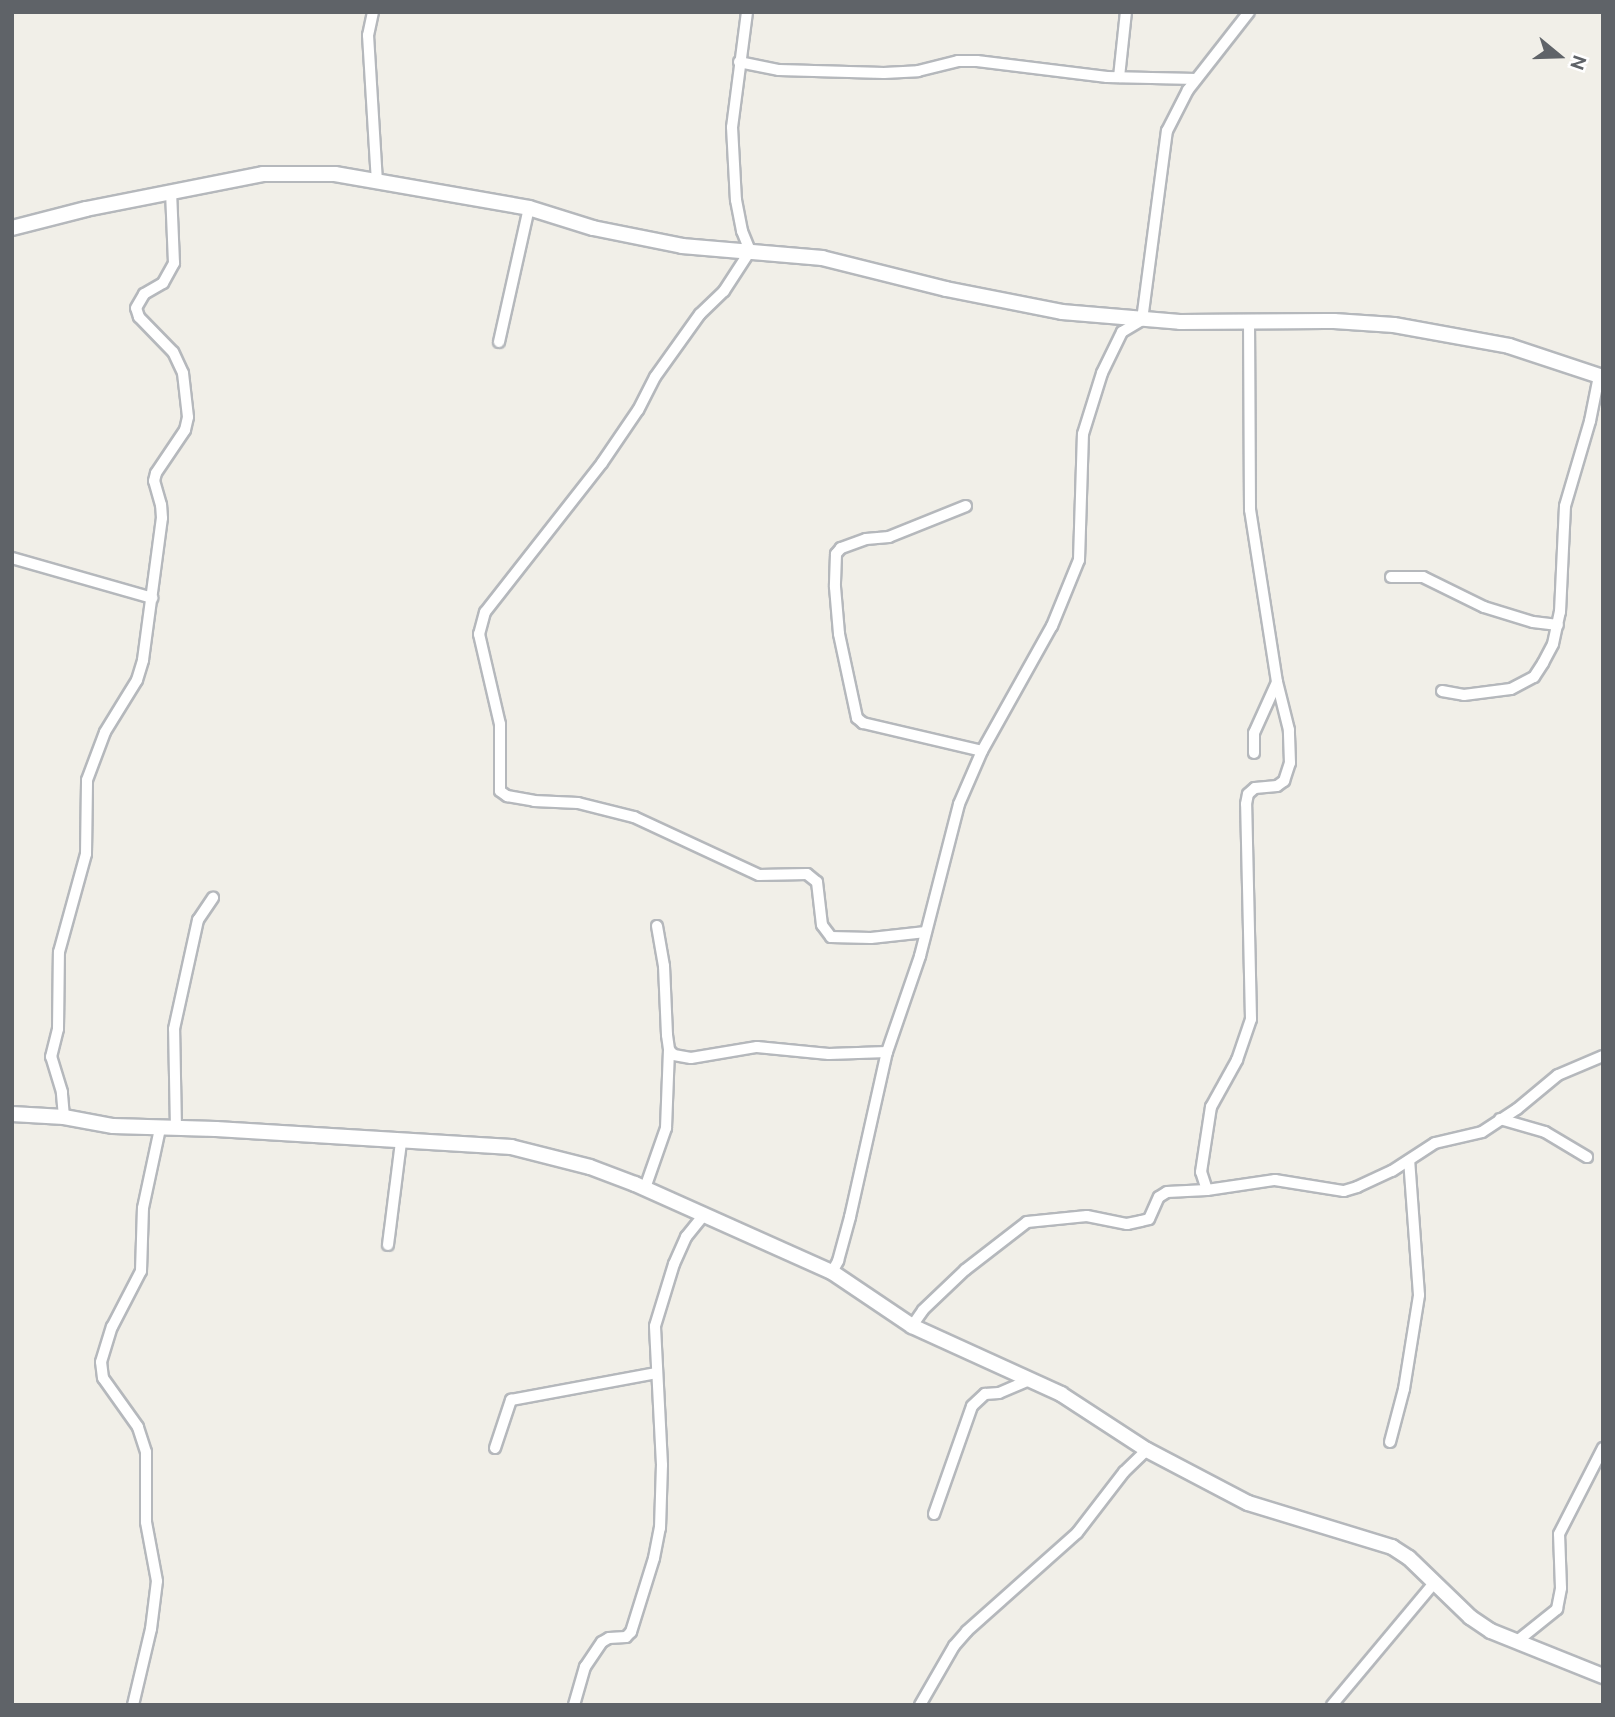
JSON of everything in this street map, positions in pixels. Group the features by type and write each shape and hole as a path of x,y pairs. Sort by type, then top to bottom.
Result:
{"street":[{"path":"373,12 368,35 377,181"},
{"path":"747,12 732,127 742,231 750,251"},
{"path":"1119,77 1126,12"},
{"path":"1142,320 1167,131 1180,102 1249,12"},
{"path":"740,62 772,69 884,73 918,71 958,61 977,61 1119,77 1171,81 1196,79"},
{"path":"1171,81 1180,102"},
{"path":"12,228 171,191 263,174 335,174 529,208 593,228 682,246 822,258 1023,306 1142,320 1334,321 1406,327 1509,346 1601,376 1565,506 1558,625 1543,663 1534,677 1525,684 1474,695 1442,691"},
{"path":"64,1117 62,1092 51,1058 58,1029 59,952 86,854 87,780 105,732 137,680 148,638 162,518 154,481 156,473 185,430 187,393 183,373 173,352 139,317 136,309 144,294 163,283 174,263 171,191"},
{"path":"499,342 529,208"},
{"path":"750,251 724,291 700,314 655,377 638,410 602,463 485,612 479,634 497,705 501,747 500,790 507,796 534,801 579,803 634,817 760,874 807,874 817,882 822,925 831,937 871,938 926,932"},
{"path":"832,1272 838,1261 850,1217 887,1052 926,932 959,804 982,751 1028,670 1067,592 1079,560 1082,539 1079,464 1086,420 1102,373 1122,332 1142,320"},
{"path":"1207,1190 1201,1172 1211,1107 1237,1060 1251,1019 1246,804 1248,794 1255,788 1277,786 1284,781 1290,764 1289,730 1277,682 1250,510 1249,322"},
{"path":"966,506 889,537 866,539 841,548 836,554 835,587 839,634 857,719 863,723 982,751"},
{"path":"12,558 152,598"},
{"path":"1391,577 1423,577 1484,607 1533,622 1558,625"},
{"path":"1254,753 1254,733 1277,682"},
{"path":"176,1129 174,1029 198,920 213,898"},
{"path":"645,1188 666,1128 669,1050 663,966 657,926"},
{"path":"669,1050 682,1058 757,1046 829,1054 887,1052"},
{"path":"912,1326 923,1310 965,1270 1027,1222 1087,1216 1126,1224 1149,1219 1159,1197 1167,1192 1207,1190 1275,1180 1344,1191 1372,1181 1435,1143 1482,1132 1517,1109 1558,1075 1603,1056"},
{"path":"12,1114 64,1117 113,1126 511,1147 590,1167 645,1188 702,1216 832,1272 912,1326 1030,1380 1103,1418 1147,1450 1248,1503 1392,1547 1409,1558 1470,1617 1516,1642 1603,1676"},
{"path":"1500,1119 1545,1132 1587,1157"},
{"path":"133,1705 151,1629 157,1581 146,1522 146,1452 138,1427 103,1378 101,1362 112,1327 141,1271 143,1208 160,1129"},
{"path":"388,1245 401,1142"},
{"path":"1390,1442 1404,1389 1419,1295 1409,1160"},
{"path":"574,1705 585,1667 602,1642 631,1632 654,1558 661,1491 655,1326 660,1301 686,1237 702,1216"},
{"path":"495,1448 510,1400 657,1373"},
{"path":"934,1514 972,1406 985,1394 999,1393 1030,1380"},
{"path":"1516,1642 1557,1609 1562,1588 1559,1534 1603,1448"},
{"path":"920,1705 954,1646 967,1631 1077,1533 1124,1472 1147,1450"},
{"path":"1332,1705 1434,1583"}]}
